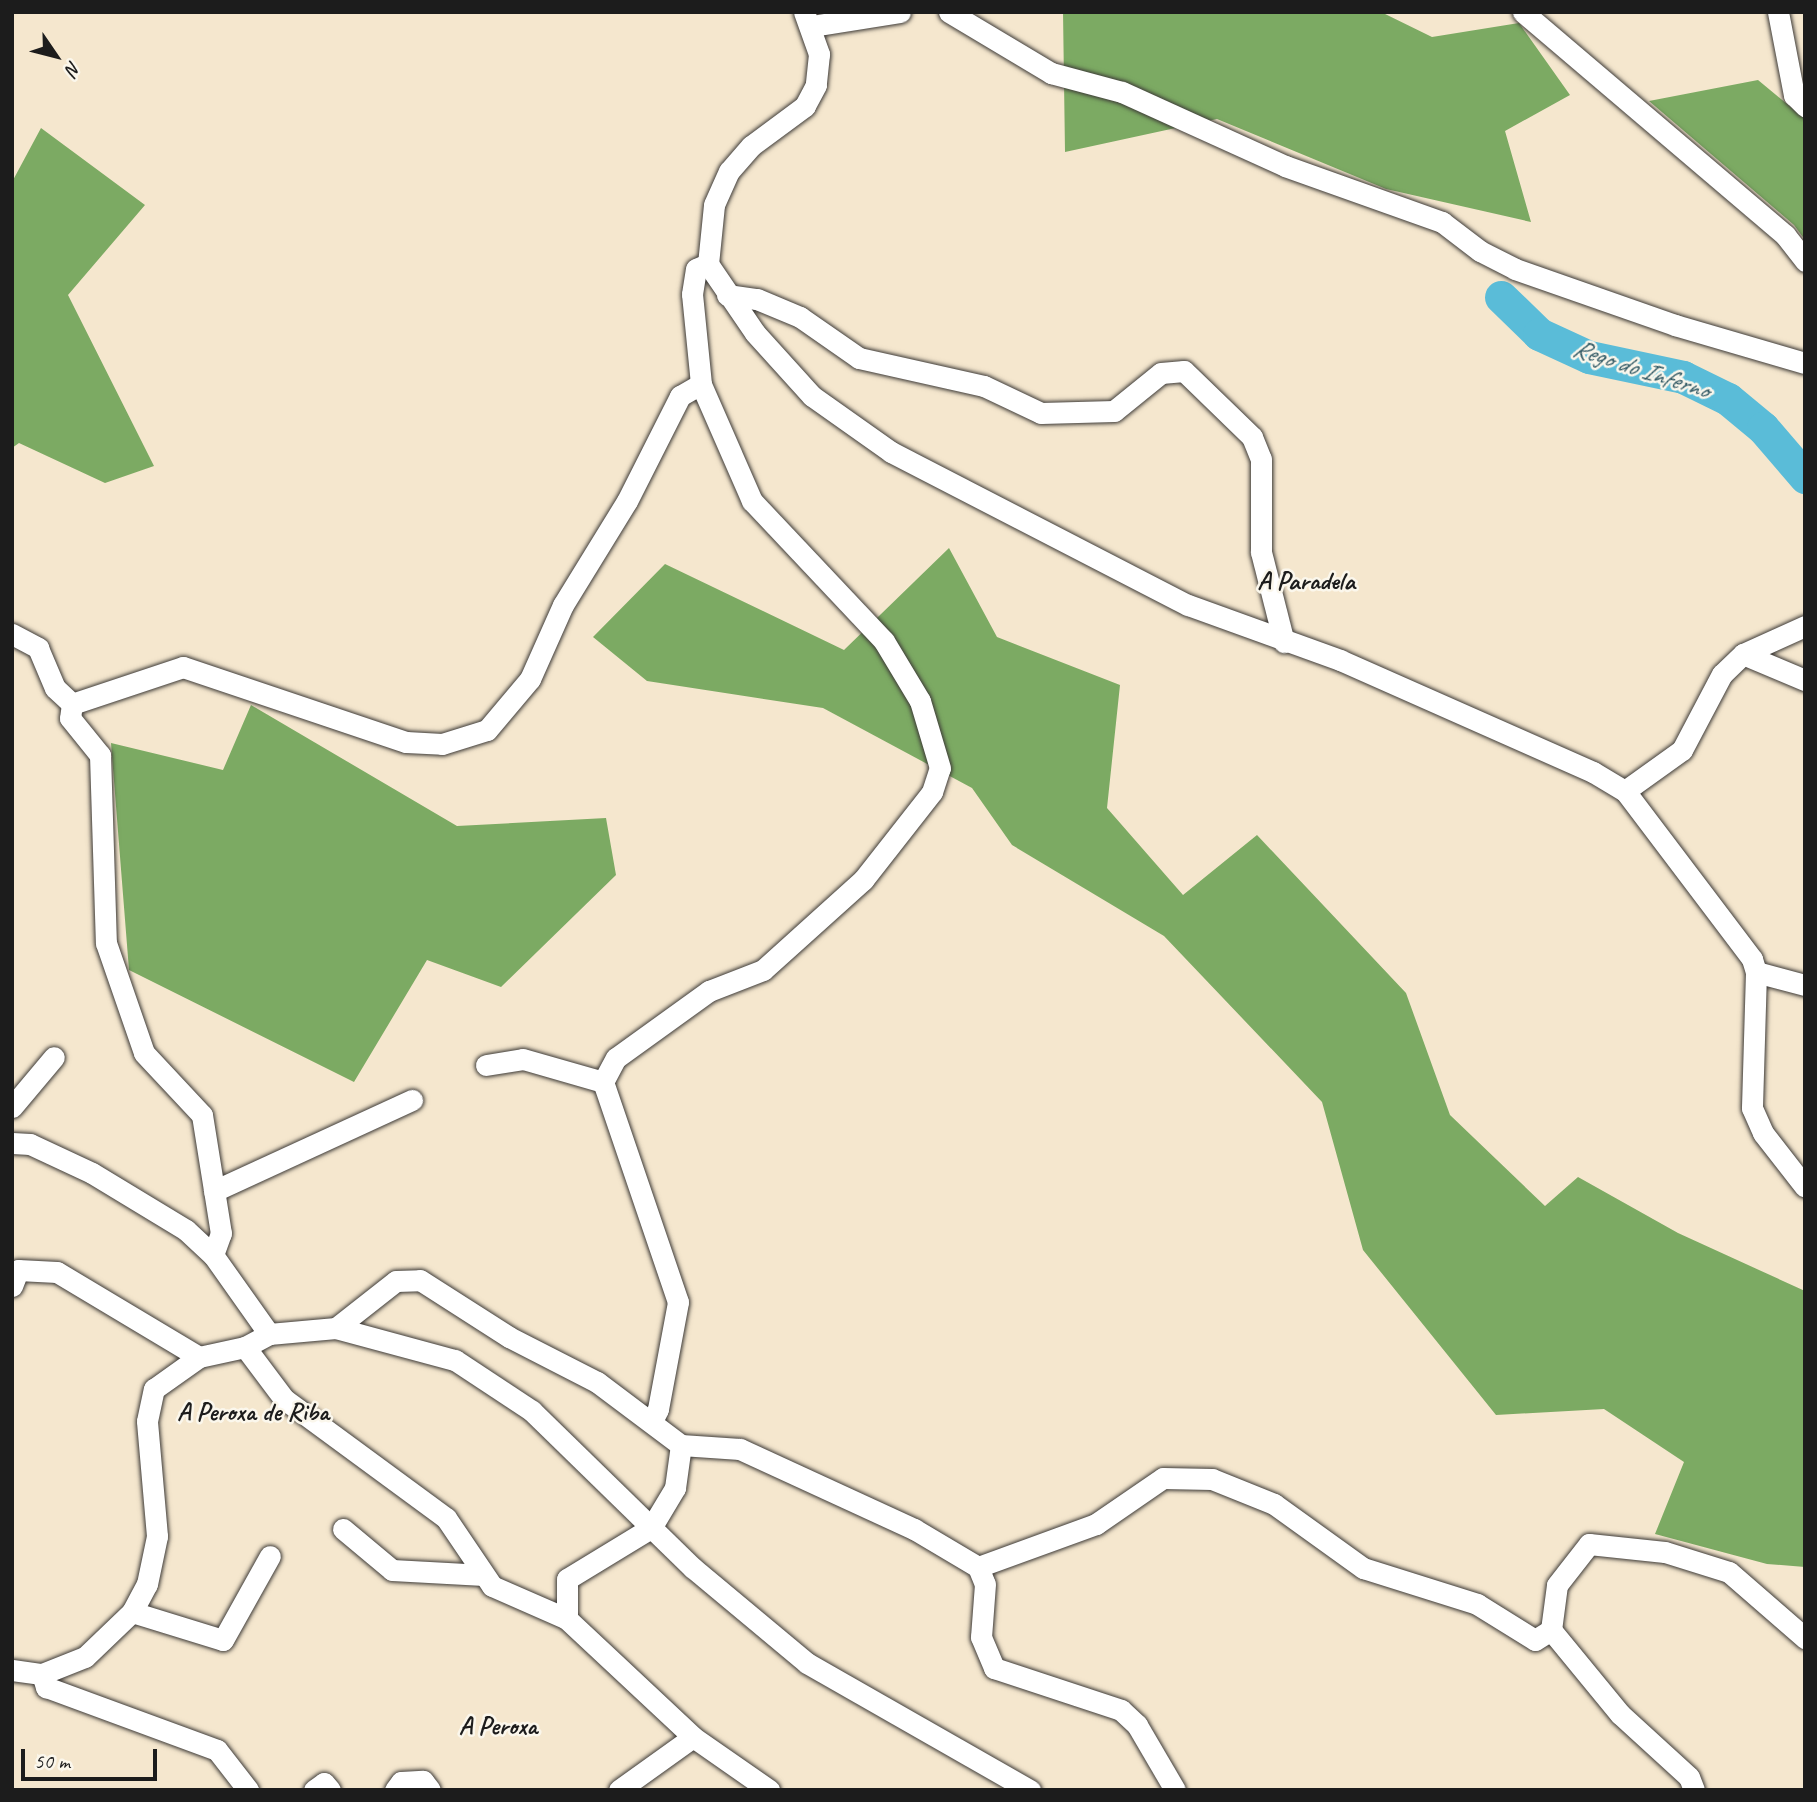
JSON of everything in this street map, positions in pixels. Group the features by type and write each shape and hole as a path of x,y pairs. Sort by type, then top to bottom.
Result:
{"street":[{"path":"900,12 808,19 819,54 816,85 805,106 751,146 729,171 714,205 708,264 727,295 812,396 891,453 1188,605 1284,642 1340,660 1442,704 1625,791 1695,889 1740,939 1756,972 1752,1108 1777,1154 1805,1187"},
{"path":"949,12 1051,73 1122,92 1285,166 1442,222 1480,251 1516,269 1675,326 1805,363"},
{"path":"1523,12 1784,234 1805,261"},
{"path":"1778,12 1794,96 1805,106"},
{"path":"652,1421 658,1409 678,1302 603,1082 616,1058 709,991 763,970 863,880 932,792 940,768 920,701 884,641 810,568 752,501 701,384 692,295 696,269 708,264"},
{"path":"727,295 757,299 800,317 859,358 984,386 1041,413 1114,411 1161,373 1184,371 1252,437 1261,459 1262,552 1284,642"},
{"path":"12,634 38,648 54,688 72,704 93,701 165,669 183,667 406,742 470,738 507,711 530,678 563,605 627,501 680,396 701,384"},
{"path":"1625,791 1682,750 1722,674 1743,654 1805,626"},
{"path":"1743,654 1805,680"},
{"path":"72,704 70,718 100,755 106,943 144,1053 202,1115 221,1233 213,1255"},
{"path":"1756,972 1805,985"},
{"path":"12,1107 54,1057"},
{"path":"486,1065 523,1059 603,1082"},
{"path":"214,1191 412,1100"},
{"path":"12,1143 30,1144 92,1173 186,1230 213,1255 268,1334"},
{"path":"12,1286 18,1270 57,1272 200,1357"},
{"path":"337,1328 396,1281 419,1280 509,1337 597,1382 681,1445 740,1449 914,1529 978,1567 985,1584 981,1637 994,1668 1121,1710 1137,1725 1175,1790"},
{"path":"12,1670 42,1674 85,1657 132,1612 147,1584 157,1536 147,1421 154,1388 200,1357 245,1347 268,1334 337,1328 455,1360 532,1411 651,1528 807,1663 1026,1788"},
{"path":"245,1347 284,1399 446,1518 492,1586 567,1619 692,1737 769,1790"},
{"path":"567,1619 567,1579 651,1528 675,1488 681,1445"},
{"path":"978,1567 1096,1524 1163,1478 1212,1479 1274,1504 1363,1569 1477,1604 1535,1640 1550,1630"},
{"path":"343,1529 391,1570 484,1575"},
{"path":"1694,1790 1689,1777 1620,1714 1550,1630 1556,1584 1589,1544 1665,1552 1729,1572 1805,1637"},
{"path":"132,1612 223,1640 270,1556"},
{"path":"42,1674 47,1687 217,1750 248,1790"},
{"path":"619,1790 692,1737"},
{"path":"394,1790 401,1782 423,1781 430,1790"},
{"path":"314,1790 324,1783 330,1790"}],"green space":[{"path":"1063,12 1381,12 1432,37 1519,23 1570,95 1505,131 1531,222 1386,189 1217,119 1065,152"},
{"path":"1758,80 1805,119 1805,240 1794,225 1649,101"},
{"path":"41,128 145,205 68,295 154,466 105,483 19,443 12,448 12,182"},
{"path":"949,548 997,637 1120,685 1107,808 1183,895 1257,835 1406,993 1450,1115 1545,1206 1578,1177 1678,1233 1805,1291 1805,1567 1767,1564 1655,1534 1684,1462 1604,1409 1496,1415 1363,1250 1322,1102 1164,936 1012,845 972,788 823,708 647,681 593,637 665,564 844,650"},
{"path":"251,705 457,826 606,818 616,875 501,987 427,960 354,1082 129,970 111,743 223,770"}],"waterway":[{"name":"Rego do Inferno","path":"1501,297 1539,334 1589,357 1683,377 1728,399 1763,428 1805,477"}],"district":[{"name":"A Paradela","path":"1306,581"},
{"name":"A Peroxa de Riba","path":"253,1412"},
{"name":"A Peroxa","path":"498,1726"}]}
